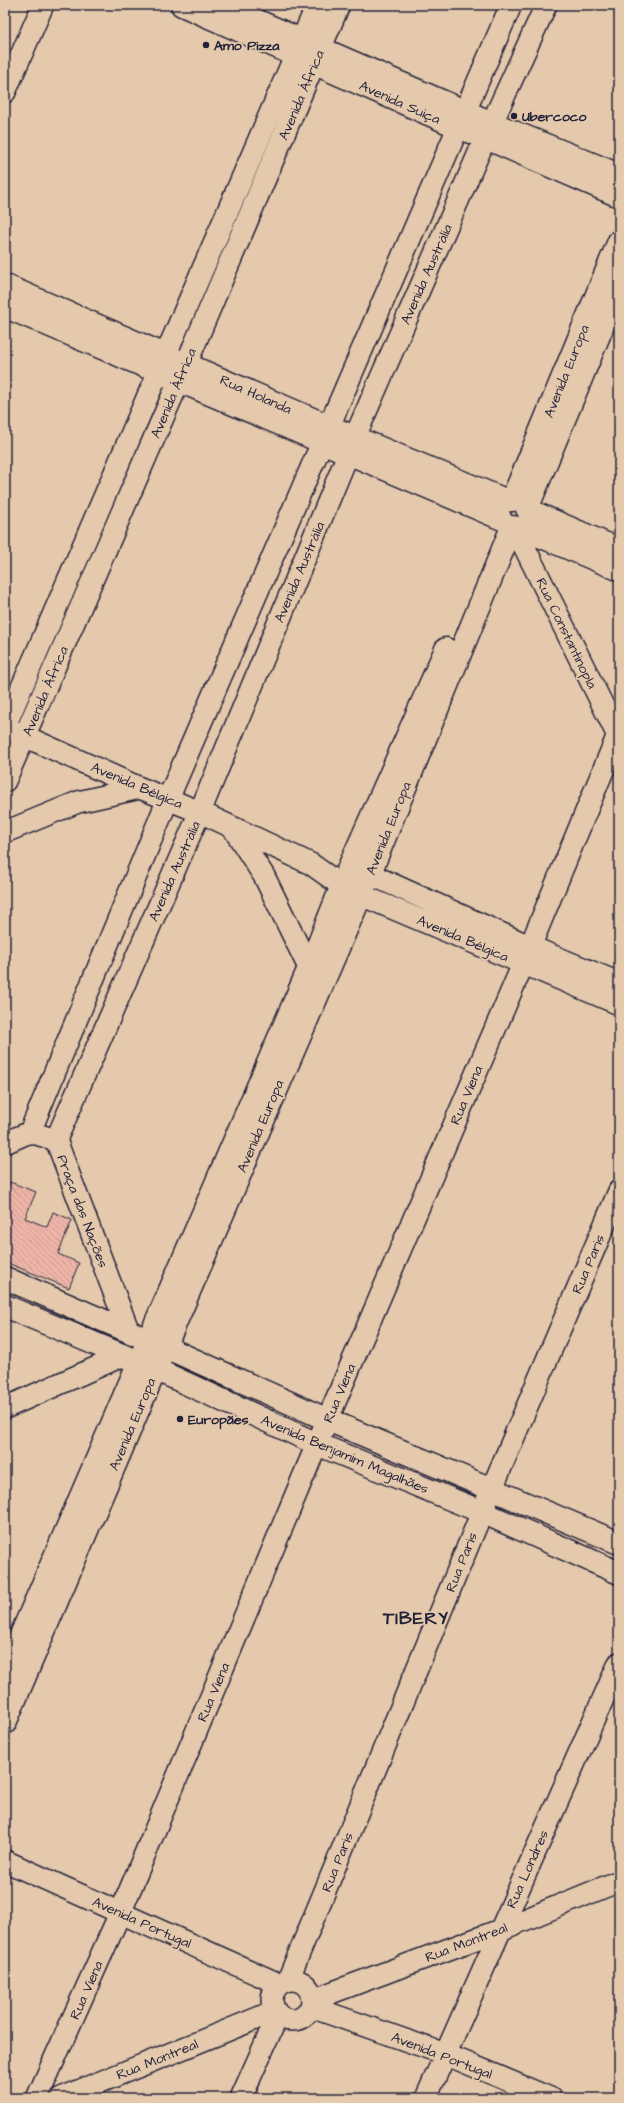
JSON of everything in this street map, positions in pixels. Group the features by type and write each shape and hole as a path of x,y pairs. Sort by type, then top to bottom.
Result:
{"main road":[{"name":"Avenida Suiça","path":"182,5 308,52 489,130 619,175"},
{"name":"Avenida Suiça","path":"221,5 308,52"},
{"name":"Avenida Suiça","path":"489,130 619,196"},
{"name":"Avenida Europa","path":"5,1723 147,1339 309,968 352,890 370,874 514,516 619,241"},
{"name":"Avenida Europa","path":"147,1339 316,995 352,890 350,865 514,516 619,287"},
{"name":"Avenida Benjamim Magalhães","path":"5,1278 147,1339 328,1420 492,1488 619,1543"},
{"path":"14,1310 34,1291"},
{"name":"Avenida Benjamim Magalhães","path":"14,1310 138,1363 317,1444 482,1512 619,1572"},
{"name":"Avenida Europa","path":"5,1672 138,1363"}],"street":[{"path":"5,92 43,5"},
{"name":"Avenida África","path":"5,781 274,159 308,52 317,5"},
{"name":"Avenida África","path":"5,727 254,152 308,52 339,5"},
{"name":"Avenida Austrália","path":"30,1132 168,799 511,5"},
{"name":"Avenida Austrália","path":"56,1140 200,812 389,357 546,5"},
{"path":"254,152 274,159"},
{"name":"Rua Holanda","path":"5,285 163,364"},
{"name":"Rua Holanda","path":"5,307 182,372 514,516 619,570"},
{"path":"362,348 389,357"},
{"name":"Rua Holanda","path":"514,516 619,550"},
{"name":"Rua Constantinopla","path":"514,516 619,735"},
{"name":"Avenida Bélgica","path":"5,727 140,788 200,812 311,864 352,890 526,955 619,983"},
{"name":"Rua Viena","path":"37,2098 121,1912 317,1444 619,735"},
{"path":"5,832 78,802 140,788"},
{"path":"232,828 264,876 309,968 316,995"},
{"name":"Avenida Bélgica","path":"311,864 350,865 370,874 619,1004"},
{"path":"5,1143 30,1132"},
{"name":"Praça das Nações","path":"30,1132 56,1140 147,1339"},
{"name":"Rua Paris","path":"284,1982 619,1191"},
{"path":"5,1408 138,1363"},
{"name":"Rua Londres","path":"426,2098 444,2054 619,1663"},
{"name":"Avenida Portugal","path":"5,1861 284,1982"},
{"name":"Rua Montreal","path":"312,2003 500,1930 619,1881"},
{"path":"295,1980 306,1986 312,2003 306,2014 296,2020 284,2018 277,2013 272,2001 273,1994 284,1982 295,1980"},
{"name":"Avenida Portugal","path":"312,2003 444,2054 550,2098"},
{"path":"240,2098 277,2013"},
{"name":"Rua Montreal","path":"61,2098 277,2013"}],"building":[{"path":"10,1182 36,1192 25,1218 47,1227 53,1212 72,1220 58,1254 79,1263 69,1288 5,1262 5,1193"}],"place":[{"name":"Amo Pizza","path":"206,45"},
{"name":"Ubercoco","path":"514,116"},
{"name":"Europães","path":"180,1419"}],"district":[{"name":"TIBERY","path":"416,1618"}]}
